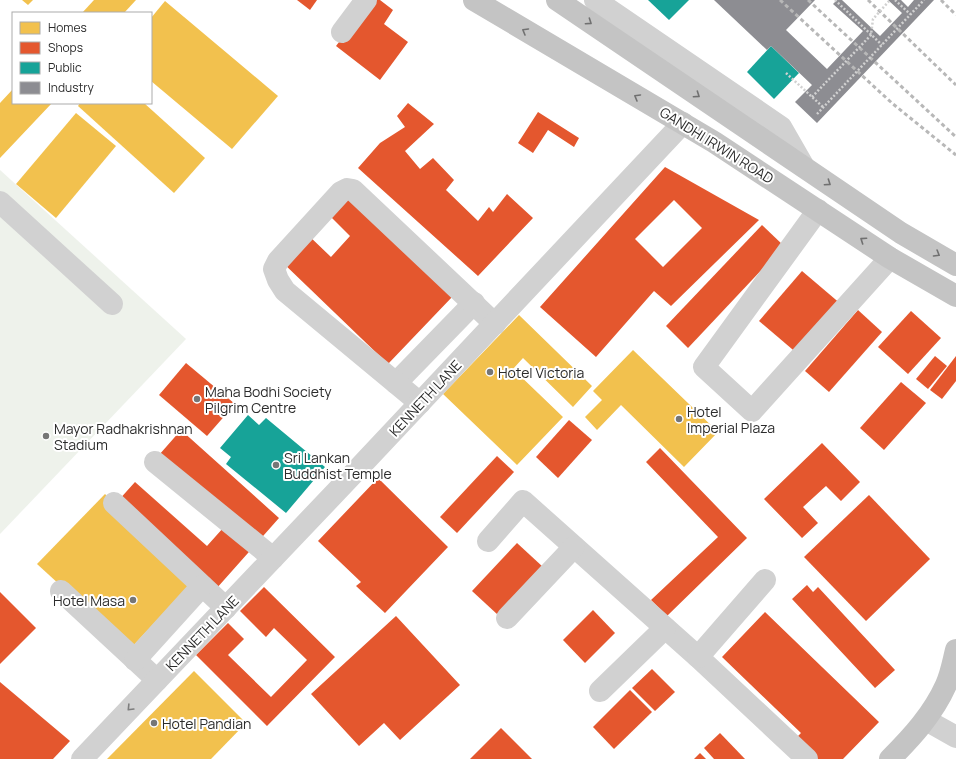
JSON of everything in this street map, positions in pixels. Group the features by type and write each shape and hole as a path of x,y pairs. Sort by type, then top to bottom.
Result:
{"main road":[{"name":"GANDHI IRWIN ROAD","path":"474,0 714,142 890,258 956,296"},
{"name":"GANDHI IRWIN ROAD","path":"571,2 804,167 901,233 956,266"},
{"path":"890,759 909,740 929,714 946,686 956,650"},
{"path":"904,759 933,724 943,708 956,676"}],"street":[{"path":"342,32 366,0"},
{"path":"595,0 781,127 804,167"},
{"name":"KENNETH LANE","path":"82,759 495,324 683,123"},
{"path":"420,403 285,291 274,270 278,261 341,192 347,189 352,190 495,324"},
{"path":"0,202 112,304"},
{"path":"818,210 704,367 752,411 890,258"},
{"path":"396,383 474,303"},
{"path":"155,462 273,558"},
{"path":"488,541 523,501 698,657 807,759"},
{"path":"114,502 226,608"},
{"path":"507,618 574,547"},
{"path":"698,657 765,580"},
{"path":"135,660 202,586"},
{"path":"61,591 157,680"},
{"path":"600,691 665,628"},
{"path":"933,724 956,737"}],"path":[{"path":"835,0 882,45"},
{"path":"812,97 871,35 873,19 890,0"},
{"path":"895,0 910,14"},
{"path":"817,114 924,0"},
{"path":"786,73 823,107"}],"shaded area":[{"name":"Mayor Radhakrishnan Stadium","path":"0,170 186,339 0,534"}],"building: Homes":[{"path":"22,0 33,0 28,5"},
{"path":"94,0 136,0 125,12 83,12"},
{"path":"165,1 278,96 232,149 152,82 152,17"},
{"path":"12,90 12,104 51,104 0,158 0,103"},
{"path":"79,104 145,104 205,158 174,193 78,106"},
{"path":"76,113 116,146 56,218 16,184"},
{"path":"519,315 592,386 573,407 523,358 513,369 563,417 517,465 443,394"},
{"path":"633,350 718,432 684,467 621,405 597,430 585,417 602,400 593,391"},
{"path":"105,494 192,583 130,649 37,564"},
{"path":"194,671 246,723 211,759 107,759"}],"building: Shops":[{"path":"297,0 317,0 310,10"},
{"path":"371,0 380,0 393,10 384,24 408,42 380,80 336,46"},
{"path":"408,103 434,124 405,151 420,169 433,158 454,180 446,190 478,221 489,207 493,212 507,194 533,218 478,276 358,168 380,143 405,127 397,116"},
{"path":"538,112 579,138 574,147 548,130 533,153 518,143"},
{"path":"665,167 759,220 671,306 654,291 596,357 540,307","holes":["674,200 702,228 663,267 635,239"]},
{"path":"347,193 453,296 388,364 281,261 307,234 331,257 350,236 327,213"},
{"path":"762,225 784,246 688,348 666,326"},
{"path":"802,271 842,305 799,355 759,321"},
{"path":"858,310 882,332 829,392 805,371"},
{"path":"911,311 941,338 908,374 878,347"},
{"path":"935,356 947,366 928,389 916,379"},
{"path":"956,356 956,381 942,399 930,390"},
{"name":"Maha Bodhi Society Pilgrim Centre","path":"186,363 235,404 207,436 159,395"},
{"path":"901,382 926,403 884,450 860,428"},
{"path":"569,420 592,440 558,478 536,457"},
{"path":"181,430 279,518 216,589 117,502 135,482 207,546 232,518 159,455"},
{"path":"822,443 860,482 841,501 826,486 803,507 818,523 802,538 764,499"},
{"path":"660,448 747,538 667,616 651,600 718,537 646,462"},
{"path":"497,456 514,472 457,533 440,517"},
{"path":"378,478 448,547 385,613 356,586 361,582 318,541"},
{"path":"869,495 930,559 866,621 804,557"},
{"path":"517,543 543,567 498,615 472,591"},
{"path":"807,585 813,592 818,587 895,670 875,688 792,599"},
{"path":"264,587 335,657 267,726 196,655 228,623 244,639 228,655 271,697 307,660 274,628 266,637 240,611"},
{"path":"0,592 36,628 0,664"},
{"path":"593,610 615,633 585,663 563,640"},
{"path":"765,612 879,722 843,759 817,759 796,738 801,733 722,657"},
{"path":"396,616 460,685 400,740 384,723 359,746 311,694"},
{"path":"652,669 675,692 655,711 632,688"},
{"path":"0,682 70,741 53,759 0,759"},
{"path":"630,690 652,712 614,749 593,727"},
{"path":"501,728 532,759 470,759"},
{"path":"720,733 745,759 714,759 704,748"},
{"path":"700,753 706,759 694,759"}],"building: Public":[{"path":"648,0 689,0 669,20"},
{"path":"771,46 799,73 774,99 747,72"},
{"name":"Sri Lankan Buddhist Temple","path":"248,415 259,425 266,418 325,467 286,513 226,464 231,457 220,448"}],"building: Industry":[{"path":"714,0 815,0 786,30 827,69 863,31 833,4 837,0 842,0 880,36 902,13 888,0 901,0 908,7 914,0 934,0 817,123 795,102 812,85 771,46 767,50"}],"railway":[{"path":"780,0 893,104 956,155"},
{"path":"808,0 956,137"},
{"path":"868,0 956,85"},
{"path":"941,0 956,15"}],"place":[{"name":"Hotel Victoria","path":"490,372"},
{"name":"Maha Bodhi Society Pilgrim Centre","path":"197,399"},
{"name":"Hotel Imperial Plaza","path":"679,419"},
{"name":"Mayor Radhakrishnan Stadium","path":"46,436"},
{"name":"Sri Lankan Buddhist Temple","path":"276,465"},
{"name":"Hotel Masa","path":"133,600"},
{"name":"Hotel Pandian","path":"154,723"}]}
